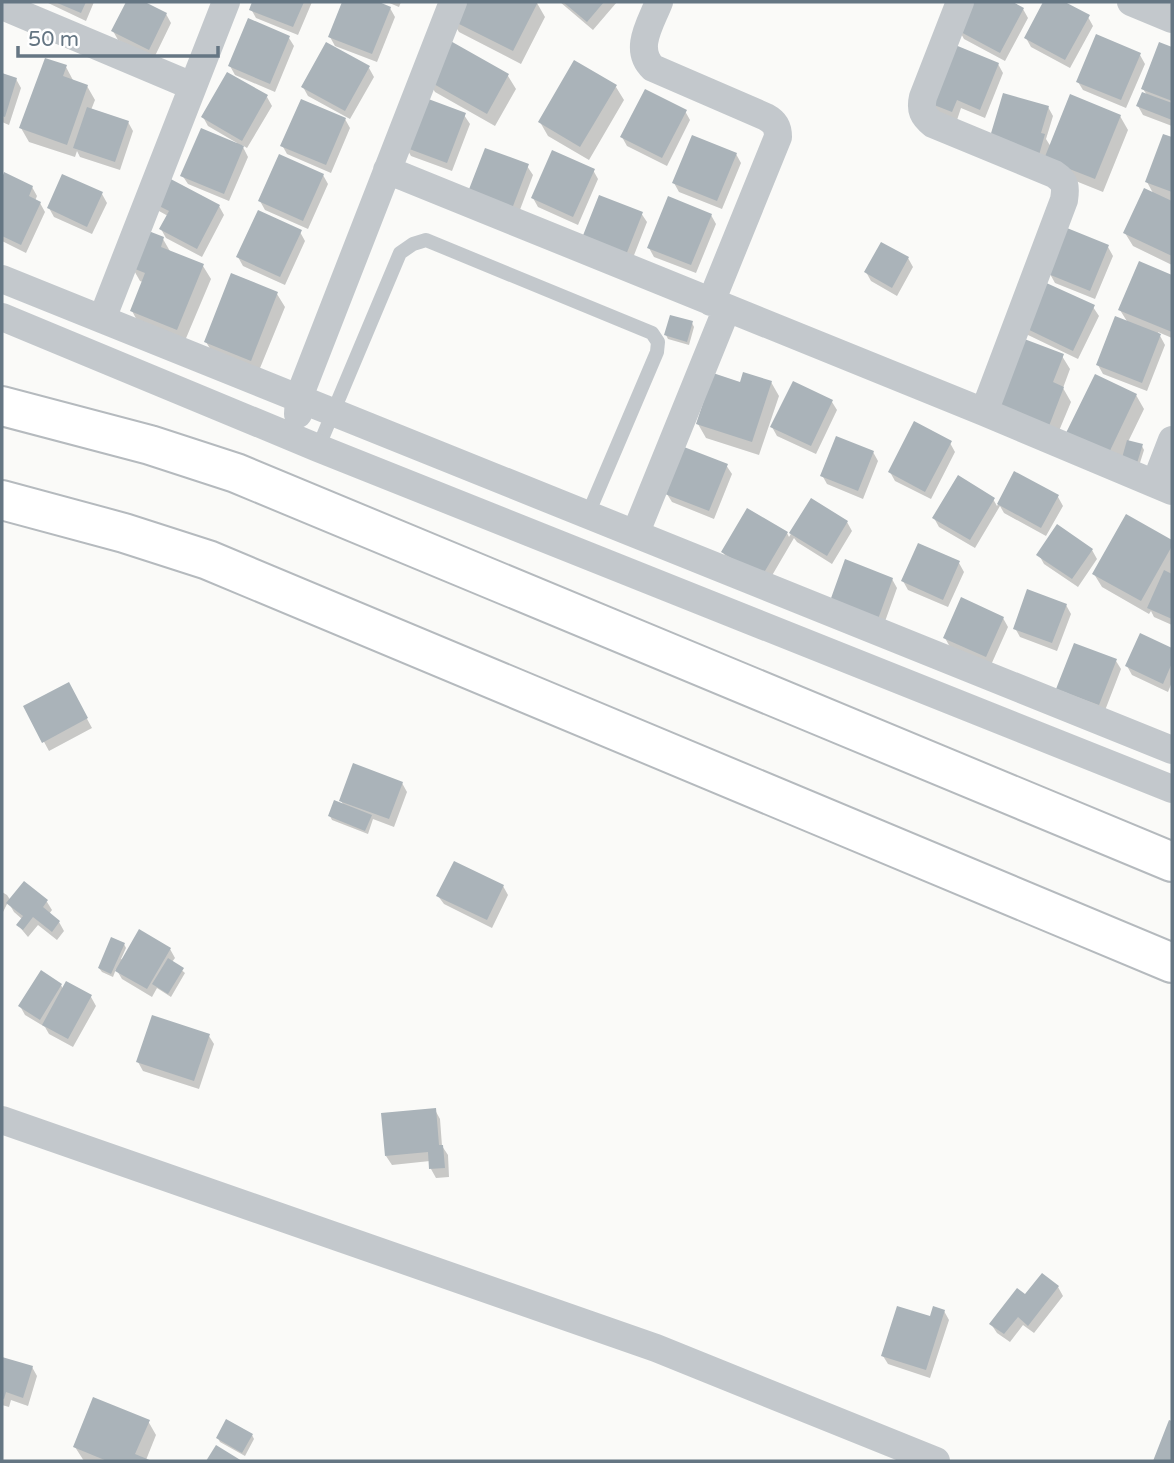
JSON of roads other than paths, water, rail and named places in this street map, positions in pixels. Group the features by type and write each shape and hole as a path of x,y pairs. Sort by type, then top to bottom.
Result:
{"main road":[{"path":"2,406 150,445 236,473 1172,863"},
{"path":"2,500 124,533 208,560 1172,964"}],"street":[{"path":"102,319 226,2"},
{"path":"308,443 299,397 453,2"},
{"path":"636,533 778,137 774,121 653,68 646,62 642,53 643,44 659,2"},
{"path":"960,2 923,97 920,107 925,117 933,124 1054,174 1062,180 1066,188 1064,201 985,412"},
{"path":"1131,2 1172,19"},
{"path":"16,7 192,86"},
{"path":"387,170 985,412 1163,487 1172,440"},
{"path":"2,279 1172,750"},
{"path":"2,317 308,443 1172,789"},
{"path":"562,545 583,511"},
{"path":"2,1120 656,1348 936,1461"}],"lane":[{"path":"308,443 332,411 400,253 413,244 426,240 652,333 658,342 657,352 583,511"}]}
